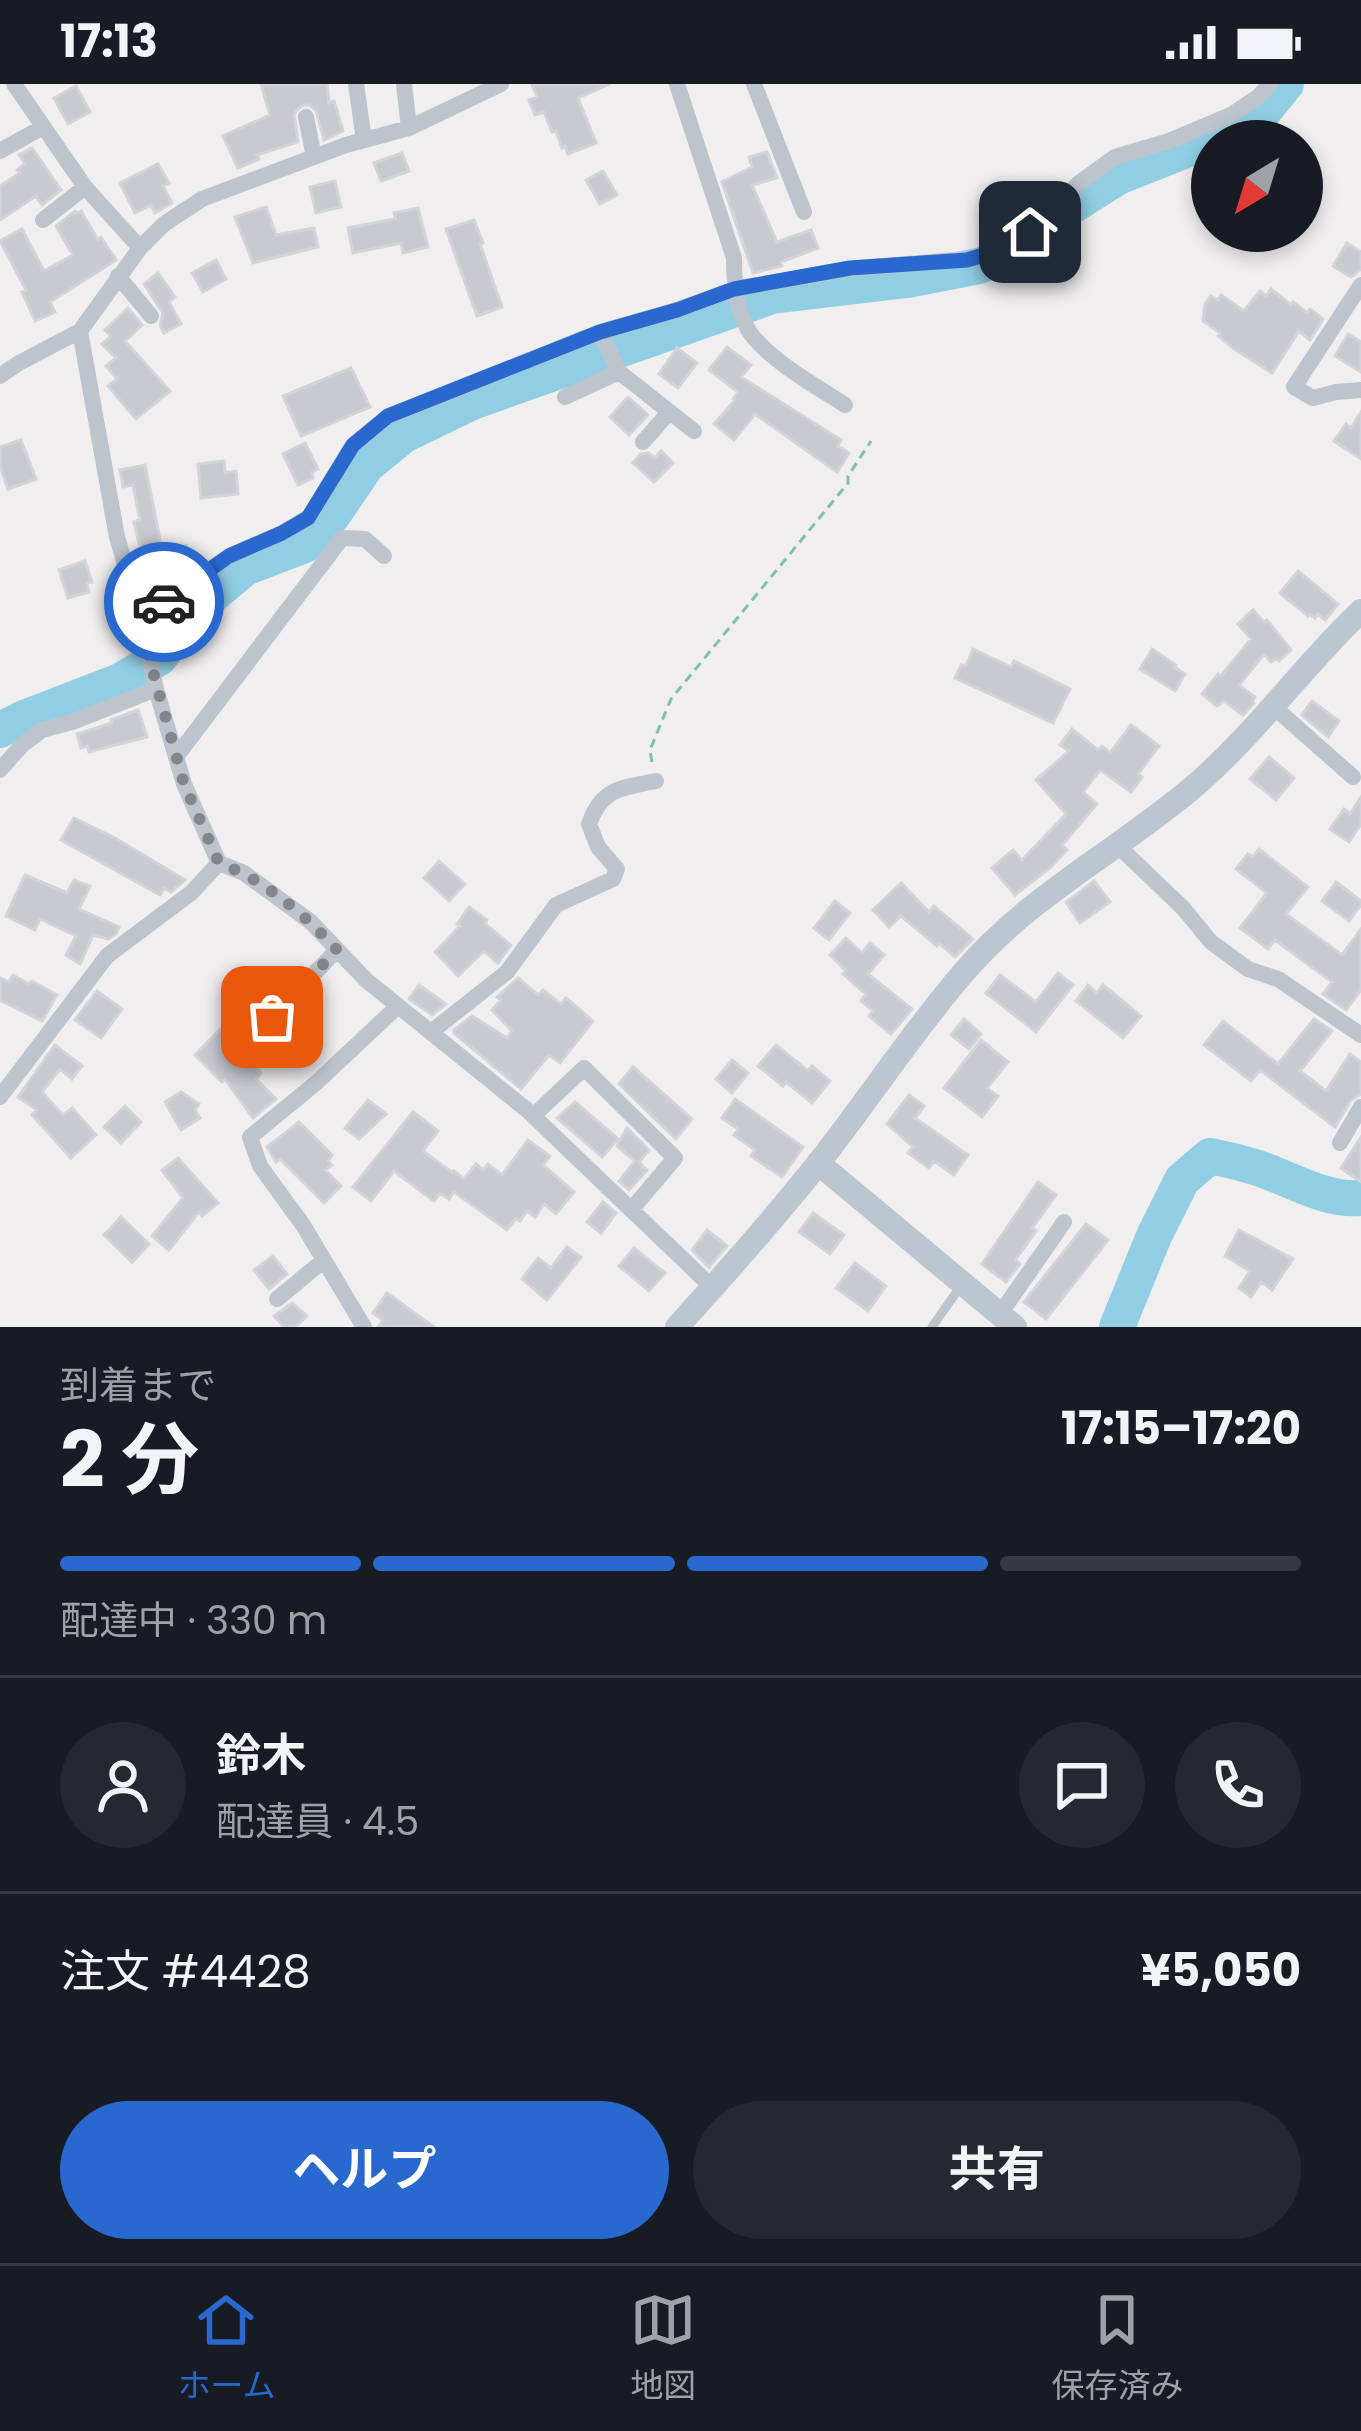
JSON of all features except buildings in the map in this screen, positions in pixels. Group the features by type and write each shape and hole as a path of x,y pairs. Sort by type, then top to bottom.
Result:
{"street":[{"path":"14,84 85,187 140,248"},
{"path":"356,84 364,140"},
{"path":"404,84 409,128"},
{"path":"0,376 80,331 140,248 164,224 202,199 409,128 501,84"},
{"path":"676,84 734,259 734,289 749,332 788,368 845,405"},
{"path":"754,84 804,212"},
{"path":"141,619 229,556 308,518 353,445 388,416 600,332 734,289 850,268 967,260 1007,248 1115,157 1231,115 1270,84"},
{"path":"306,117 314,158"},
{"path":"0,152 43,127"},
{"path":"43,220 85,187"},
{"path":"118,276 151,316"},
{"path":"1361,284 1294,387 1313,398 1361,390"},
{"path":"80,331 117,537 155,685 184,784 219,863 244,873 310,922 366,980 533,1116 713,1288"},
{"path":"600,332 619,372 694,431"},
{"path":"566,398 619,372"},
{"path":"644,442 669,412"},
{"path":"176,757 342,538 364,539 384,556"},
{"path":"677,1327 818,1163 963,973 1032,905 1189,790 1275,708 1361,611"},
{"path":"0,770 42,730 72,722 155,685"},
{"path":"1275,708 1354,778"},
{"path":"431,1032 507,972 556,905 613,879 617,869 598,847 589,824 594,810 614,790 656,781"},
{"path":"1116,844 1183,908 1210,942 1248,969 1278,979 1355,1030"},
{"path":"0,1097 107,956 191,893 219,863"},
{"path":"272,1017 337,950"},
{"path":"364,1327 260,1166 250,1137 398,1006"},
{"path":"533,1116 584,1068 675,1158 631,1210"},
{"path":"1340,1143 1361,1107"},
{"path":"818,1163 1008,1320 1064,1222"},
{"path":"277,1299 323,1261"}],"lane":[{"path":"932,1327 962,1284"}],"path":[{"path":"656,781 650,750 671,699 848,483 871,441"}],"waterway":[{"path":"0,730 120,681 159,658 202,604 245,568 305,545 333,515 367,465 404,435 472,402 772,296 907,280 1021,252 1069,208 1118,177 1234,131 1264,111 1286,84"},
{"path":"1117,1327 1182,1180 1210,1156 1258,1168 1321,1193 1361,1198"}],"way so far":[{"path":"164,602 141,619 144,639 184,784 219,863 244,873 310,922 337,950 272,1017"}],"route":[{"path":"164,602 229,556 308,518 353,445 388,416 600,332 734,289 850,268 967,260 1007,248 1030,232"}]}
